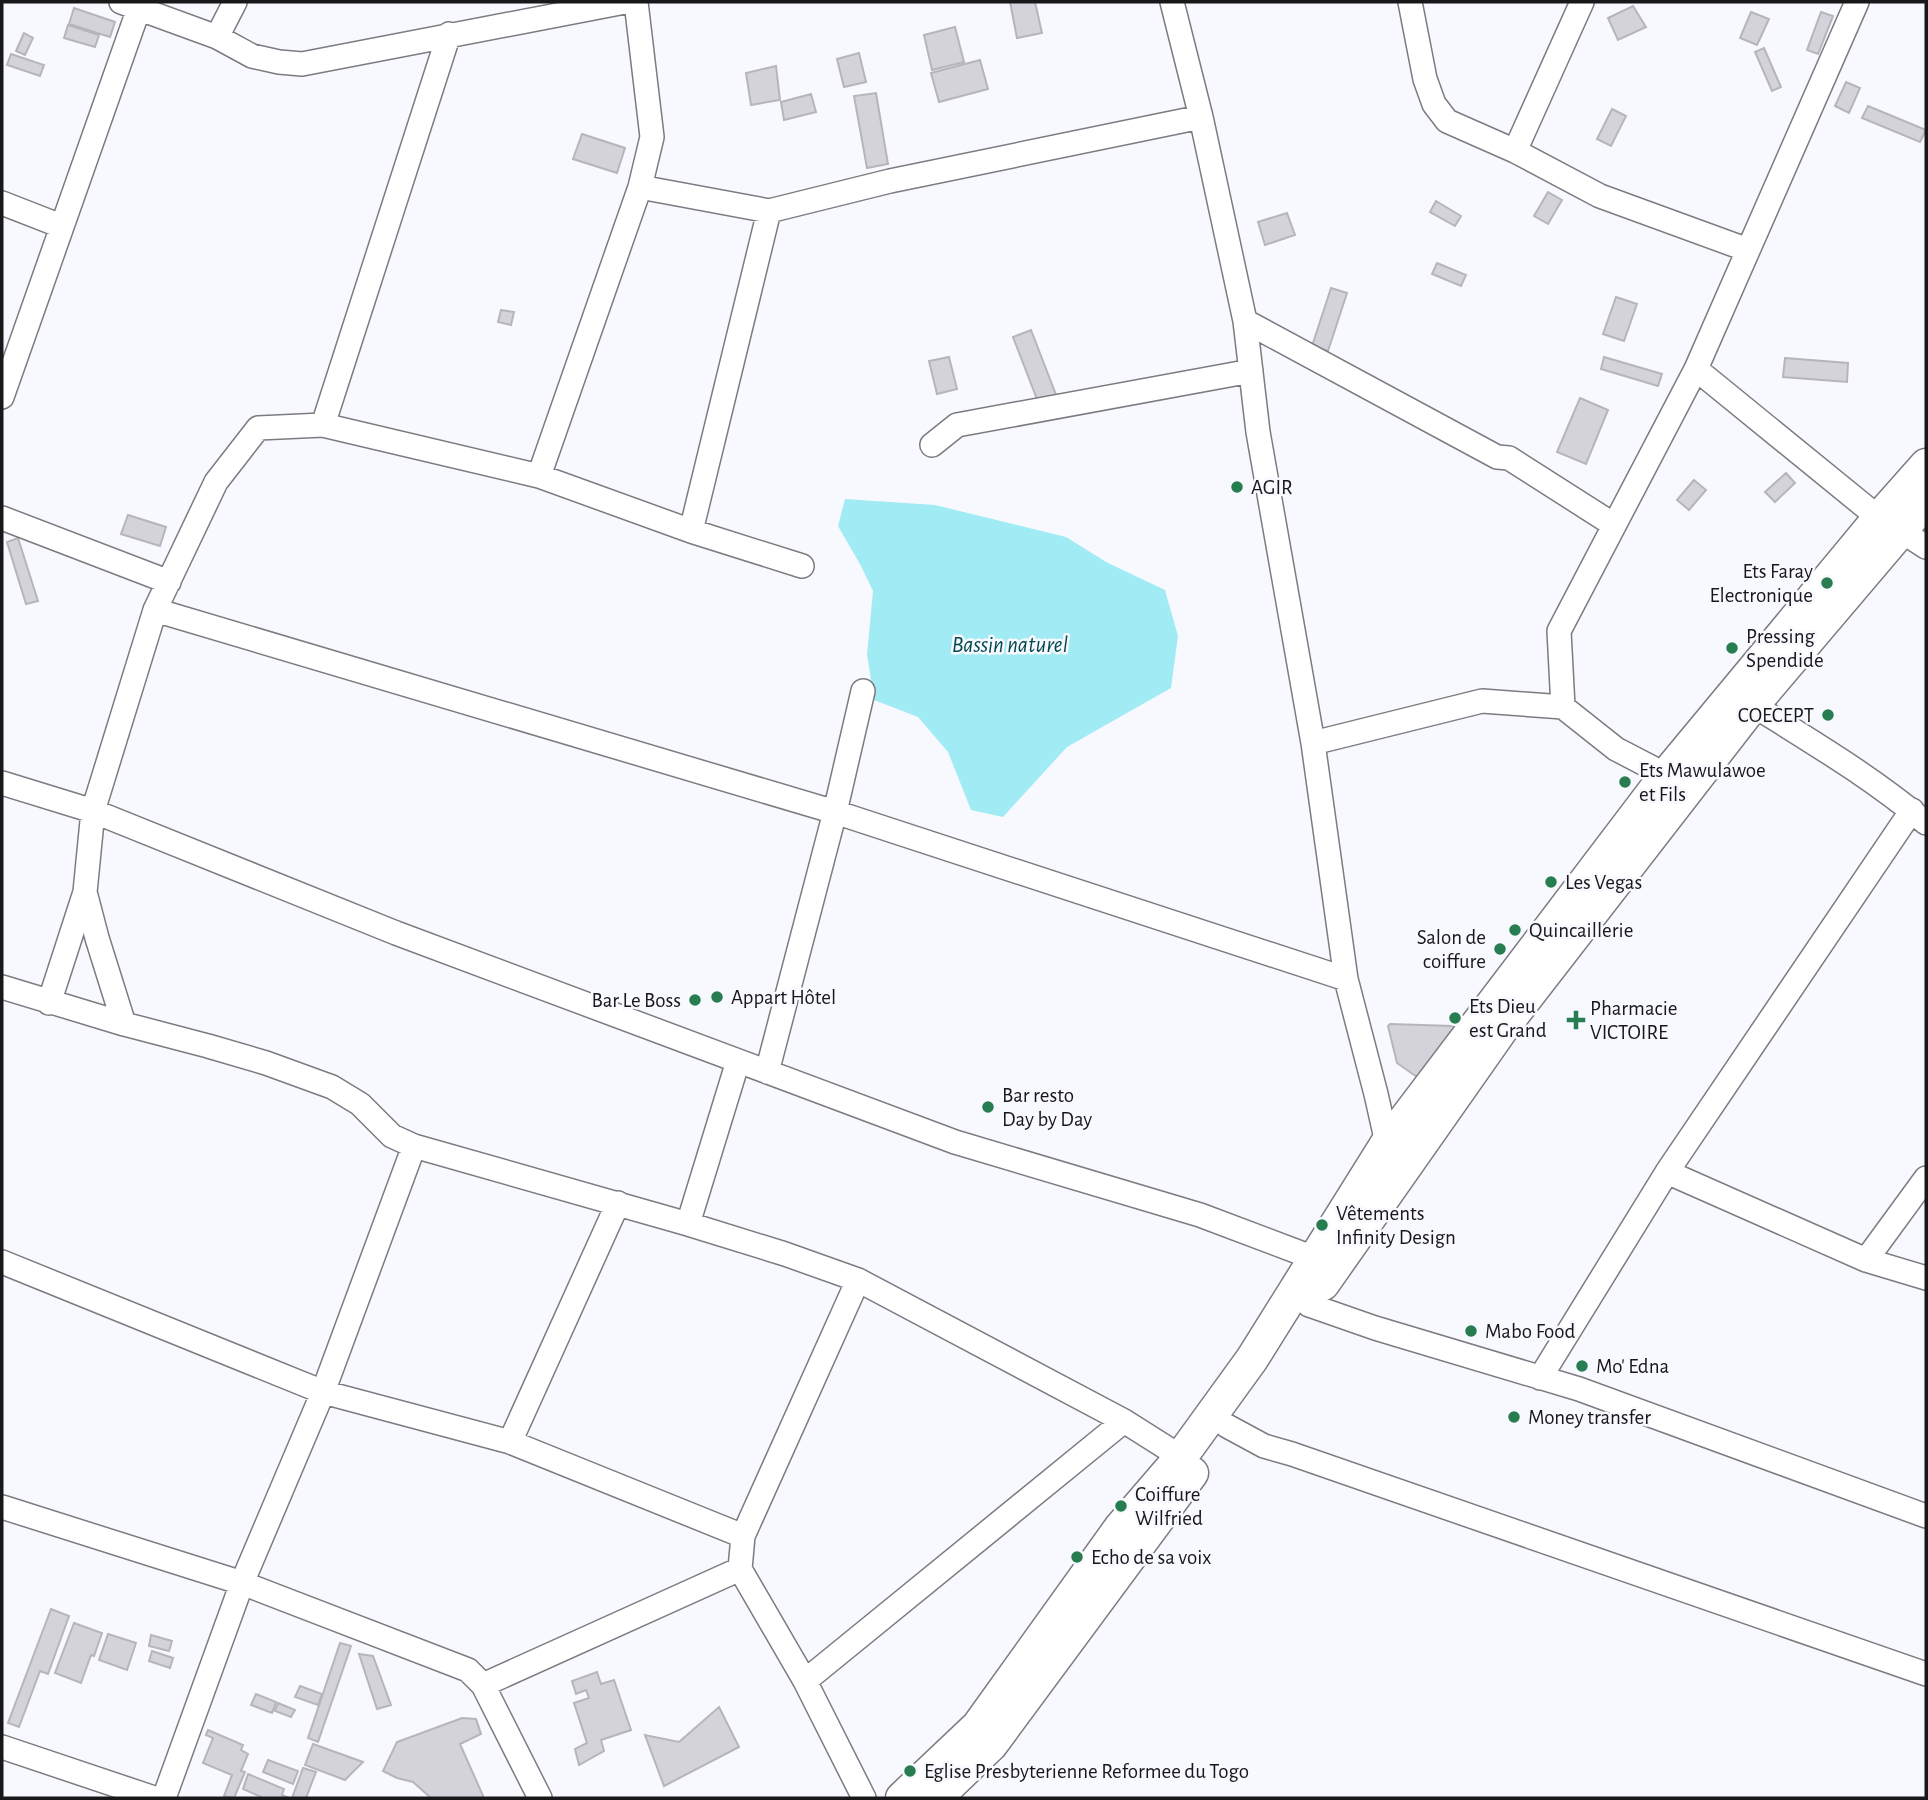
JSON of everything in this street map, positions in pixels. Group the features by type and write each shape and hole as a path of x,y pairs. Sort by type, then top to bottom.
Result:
{"main road":[{"path":"936,1798 991,1745 1269,1369 1309,1306 1324,1263 1387,1143 1666,775 1902,532 1926,465"},
{"path":"902,1798 978,1726 1120,1528 1181,1457 1502,1029 1753,705 1926,501"}],"street":[{"path":"217,37 235,2"},
{"path":"2,397 61,226 130,5 217,37 252,56 302,64 625,2"},
{"path":"539,476 639,187 652,137 636,2"},
{"path":"1172,2 1201,117 1245,321 1261,446 1313,743 1346,979 1387,1143"},
{"path":"1410,2 1424,79 1434,104 1447,121 1515,151 1600,196 1748,250"},
{"path":"1515,151 1582,2"},
{"path":"1563,707 1559,631 1696,369 1857,2"},
{"path":"323,425 449,34"},
{"path":"639,187 769,211 890,181 1201,117"},
{"path":"2,203 61,226"},
{"path":"691,531 769,211"},
{"path":"1245,321 1497,457 1509,458 1614,525"},
{"path":"1696,369 1902,532"},
{"path":"932,445 957,425 1251,371"},
{"path":"49,1003 85,892 93,811 155,610 216,482 258,428 323,425 539,476 691,531 802,566"},
{"path":"2,518 169,582"},
{"path":"155,610 835,812 1346,979"},
{"path":"767,1072 835,812 863,691"},
{"path":"1313,743 1482,701 1563,707 1616,749 1666,775"},
{"path":"1540,1378 1667,1172 1919,817 1824,749 1753,705"},
{"path":"2,783 93,811 396,933 956,1142 1200,1215 1324,1263"},
{"path":"85,892 124,1024"},
{"path":"2,988 220,1049 332,1087 360,1104 392,1136 414,1146 688,1224 858,1280 1124,1421 1181,1457"},
{"path":"688,1224 738,1061"},
{"path":"164,1798 242,1583 323,1392 414,1146"},
{"path":"1667,1172 1866,1260 1926,1278"},
{"path":"1866,1260 1926,1178"},
{"path":"510,1442 618,1203"},
{"path":"2,1262 323,1392 510,1442 743,1536"},
{"path":"858,1280 743,1536 740,1569 804,1681 864,1798"},
{"path":"1309,1306 1579,1389 1926,1516"},
{"path":"804,1681 1124,1421"},
{"path":"1227,1426 1264,1446 1926,1674"},
{"path":"2,1507 242,1583 468,1670 483,1685 540,1798"},
{"path":"483,1685 740,1569"},
{"path":"2,1747 154,1798"}],"water":[{"name":"Bassin naturel","path":"845,499 935,505 1066,537 1108,563 1165,590 1178,636 1171,688 1067,747 1003,817 971,810 948,752 918,717 874,700 867,654 873,591 838,526"}],"building":[{"path":"1010,2 1035,2 1042,33 1017,38"},
{"path":"1633,6 1646,27 1618,40 1608,18"},
{"path":"74,8 115,22 110,37 69,24"},
{"path":"1751,12 1769,19 1757,45 1740,38"},
{"path":"1821,12 1833,16 1818,54 1807,50"},
{"path":"68,25 99,35 95,47 64,38"},
{"path":"955,27 964,62 932,70 924,35"},
{"path":"24,33 33,38 25,55 16,51"},
{"path":"1764,48 1781,87 1772,91 1755,52"},
{"path":"859,53 866,82 844,87 837,59"},
{"path":"11,54 44,65 40,76 7,65"},
{"path":"980,60 988,89 939,102 931,73"},
{"path":"776,66 780,100 751,105 746,73"},
{"path":"1846,82 1860,88 1849,113 1835,106"},
{"path":"876,93 888,164 867,168 854,96"},
{"path":"811,94 816,112 784,120 781,102"},
{"path":"1868,106 1926,130 1920,142 1862,118"},
{"path":"1612,109 1626,116 1611,146 1597,139"},
{"path":"582,134 625,148 617,173 573,159"},
{"path":"1548,192 1562,200 1548,224 1534,216"},
{"path":"1436,201 1461,216 1455,226 1430,212"},
{"path":"1287,213 1295,235 1265,245 1258,222"},
{"path":"1437,263 1466,275 1461,286 1432,274"},
{"path":"1331,288 1347,293 1328,351 1312,346"},
{"path":"1616,297 1637,304 1624,341 1603,334"},
{"path":"501,310 514,312 511,325 498,322"},
{"path":"1031,330 1058,400 1040,407 1013,337"},
{"path":"949,357 957,389 937,394 929,361"},
{"path":"1604,357 1662,374 1658,386 1601,369"},
{"path":"1785,358 1848,363 1847,382 1783,377"},
{"path":"1580,398 1608,410 1586,464 1557,452"},
{"path":"1786,473 1795,483 1775,502 1765,492"},
{"path":"1694,480 1706,490 1689,510 1677,500"},
{"path":"128,515 166,527 160,546 121,534"},
{"path":"18,538 38,601 26,604 7,542"},
{"path":"1388,1026 1457,1028 1420,1079 1397,1063"},
{"path":"51,1609 69,1616 48,1674 40,1671 19,1727 8,1723"},
{"path":"74,1623 102,1633 81,1683 55,1673"},
{"path":"108,1634 136,1643 127,1670 99,1660"},
{"path":"151,1635 172,1641 169,1651 149,1646"},
{"path":"340,1643 351,1646 318,1742 308,1738"},
{"path":"152,1651 173,1658 170,1668 149,1661"},
{"path":"359,1654 373,1656 391,1705 377,1709"},
{"path":"597,1672 601,1684 614,1680 631,1730 601,1740 604,1751 579,1765 575,1749 587,1743 574,1703 589,1698 586,1690 576,1694 572,1681"},
{"path":"300,1686 322,1694 318,1705 295,1697"},
{"path":"256,1694 276,1702 272,1713 251,1705"},
{"path":"278,1703 295,1710 291,1717 275,1711"},
{"path":"719,1707 739,1747 664,1786 645,1735 679,1742"},
{"path":"462,1718 476,1719 481,1734 460,1744 484,1798 431,1798 413,1782 383,1771 397,1742"},
{"path":"208,1730 243,1745 241,1750 248,1754 241,1771 245,1772 234,1798 224,1796 232,1775 203,1763 213,1738 206,1735"},
{"path":"313,1744 363,1762 345,1780 305,1765"},
{"path":"268,1760 298,1771 293,1784 263,1772"},
{"path":"303,1768 316,1772 306,1798 292,1798"},
{"path":"248,1774 284,1789 282,1795 289,1798 261,1798 243,1789"}],"place":[{"name":"AGIR","path":"1237,487"},
{"name":"Ets Faray Electronique","path":"1827,583"},
{"name":"Pressing Spendide","path":"1732,648"},
{"name":"COECEPT","path":"1828,715"},
{"name":"Ets Mawulawoe et Fils","path":"1625,782"},
{"name":"Les Vegas","path":"1551,882"},
{"name":"Quincaillerie","path":"1515,930"},
{"name":"Salon de coiffure","path":"1500,949"},
{"name":"Appart Hôtel","path":"717,997"},
{"name":"Bar Le Boss","path":"695,1000"},
{"name":"Ets Dieu est Grand","path":"1455,1018"},
{"name":"Pharmacie VICTOIRE","path":"1576,1020"},
{"name":"Bar resto Day by Day","path":"988,1107"},
{"name":"Vêtements Infinity Design","path":"1322,1225"},
{"name":"Mabo Food","path":"1471,1331"},
{"name":"Mo' Edna","path":"1582,1366"},
{"name":"Money transfer","path":"1514,1417"},
{"name":"Coiffure Wilfried","path":"1121,1506"},
{"name":"Echo de sa voix","path":"1077,1557"},
{"name":"Eglise Presbyterienne Reformee du Togo","path":"910,1771"}]}
